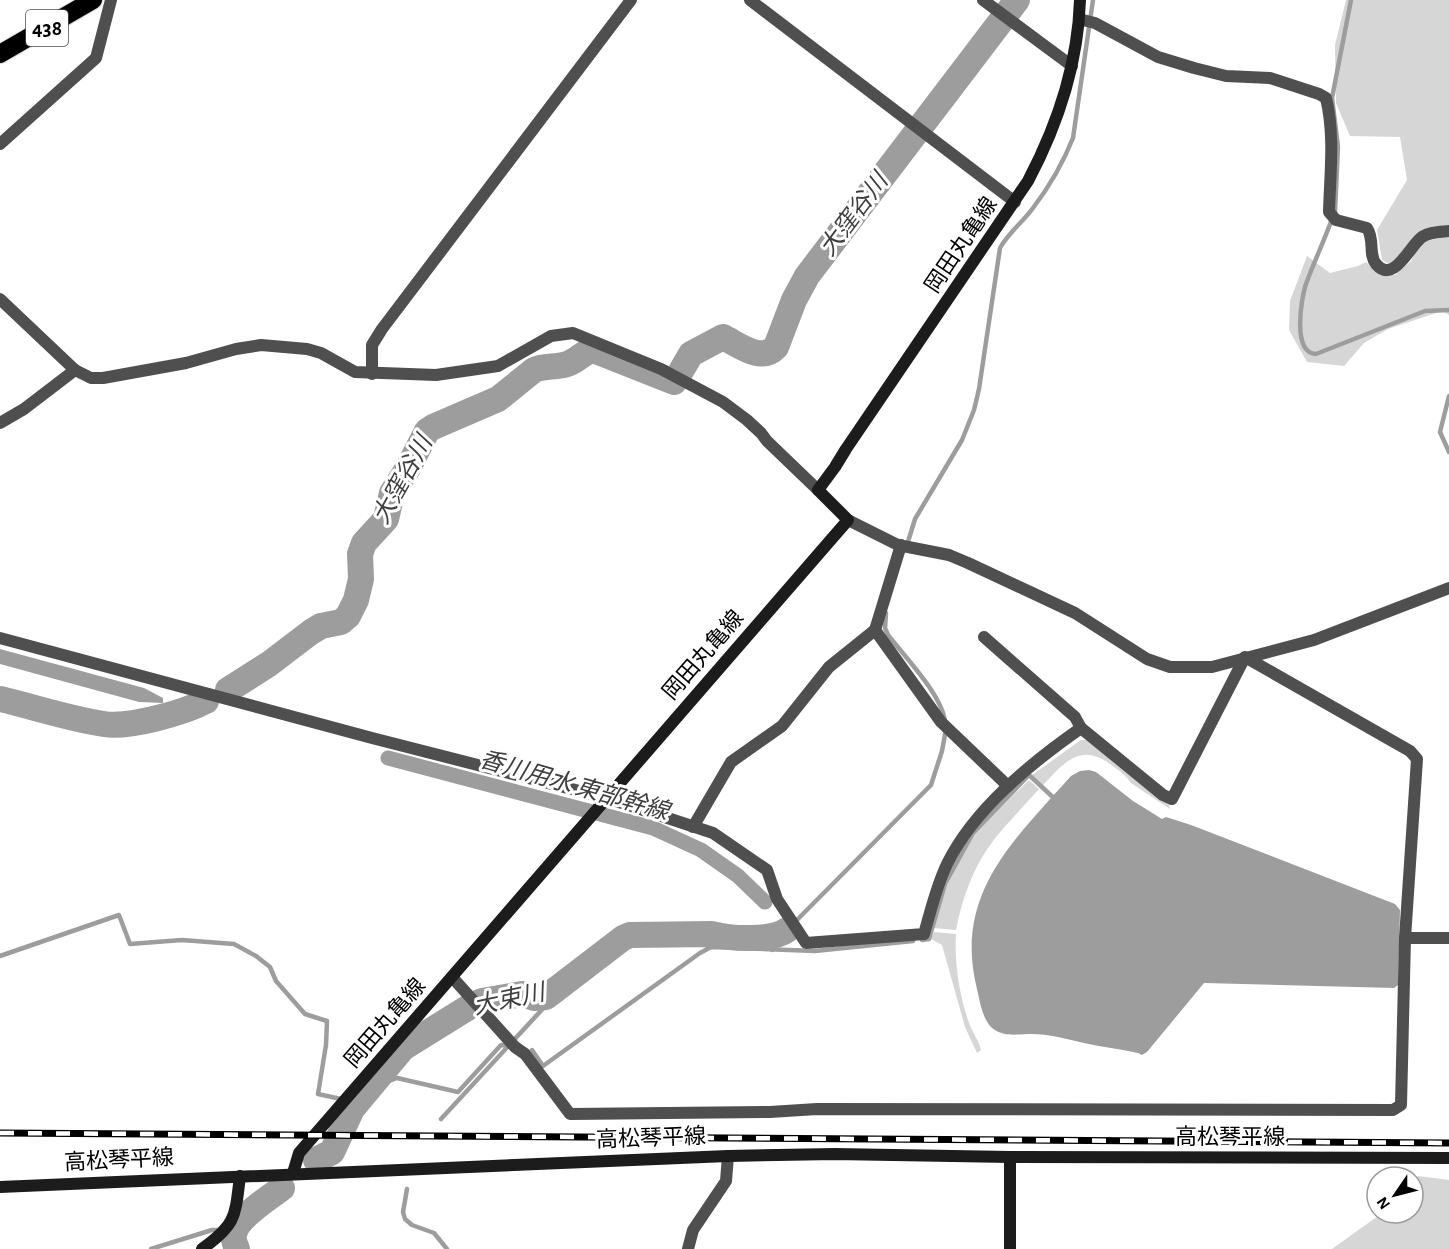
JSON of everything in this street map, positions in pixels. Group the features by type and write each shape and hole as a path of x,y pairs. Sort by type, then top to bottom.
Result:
{"highway":[{"name":"438","path":"0,54 93,0"}],"main road":[{"name":"岡田丸亀線","path":"818,490 1015,202 1045,148 1062,104 1087,21 1080,0"},
{"path":"818,490 848,520"},
{"name":"岡田丸亀線","path":"293,1173 299,1153 848,520"},
{"name":"高松琴平線","path":"293,1173 835,1154 1010,1157 1449,1158"},
{"path":"1010,1157 1010,1249"},
{"path":"202,1249 225,1230 236,1209 240,1176 293,1173"},
{"name":"高松琴平線","path":"0,1186 240,1176"}],"street":[{"path":"0,144 96,58 111,0"},
{"path":"372,374 372,345 382,328 631,0"},
{"path":"750,0 1015,202"},
{"path":"983,0 1072,66"},
{"path":"1087,21 1158,57 1226,76 1270,78 1326,98 1332,153 1329,212 1334,217 1367,228 1373,239 1373,257 1382,269 1389,270 1400,265 1414,243 1425,235 1449,231"},
{"path":"0,299 75,370 91,378 103,378 186,363 236,349 261,345 308,349 321,353 355,372 436,375 498,366 550,336 573,333 661,369 723,402 754,426 818,490"},
{"path":"0,423 24,409 75,370"},
{"path":"848,520 905,546 949,555 968,562 1075,613 1147,659 1159,664 1179,667 1212,667 1314,640 1449,588"},
{"path":"693,827 731,762 782,726 829,667 875,630 905,546"},
{"path":"875,630 946,726 1008,786"},
{"path":"984,637 1075,717 1081,728 1163,795 1172,799 1245,657"},
{"path":"0,638 713,833 766,870 777,899 806,943 924,934 936,890 948,863 968,829 1033,763 1081,728"},
{"path":"452,977 512,1043 525,1054 570,1114 770,1112 817,1108 1393,1110 1401,1106 1405,938 1417,759 1410,751 1245,657"},
{"path":"1405,938 1449,939"},
{"path":"688,1249 693,1230 726,1181 728,1156"}],"shaded area":[{"path":"1346,0 1449,0 1449,228 1428,232 1413,239 1389,264 1382,260 1377,230 1407,180 1400,137 1350,136 1336,103 1335,45"},
{"path":"1449,236 1449,315 1442,311 1388,329 1364,343 1344,366 1307,362 1289,330 1290,301 1307,256 1330,273 1366,262 1379,274 1395,275 1411,261 1418,246 1427,241"},
{"path":"0,649 144,688 163,698 163,703 139,702 0,664"},
{"path":"1081,740 1088,740 1169,804 1170,809 1131,783 1110,764 1090,755 1081,755 1065,763 1043,785 1032,775"},
{"path":"1080,771 1096,772 1133,801 1162,819 1166,817 1191,825 1395,904 1400,910 1398,985 1394,988 1204,983 1147,1052 1142,1055 1051,1036 1008,1034 995,1030 983,1012 972,955 974,925 981,897 1010,846 1029,823 1071,776"},
{"path":"1029,780 1039,789 998,834 986,851 965,895 956,930 933,928 947,885 975,833"},
{"path":"934,932 956,934 959,982 967,1017 981,1050 977,1053 965,1027 942,945 931,939"},
{"path":"1425,1177 1449,1180 1449,1249 1332,1249 1365,1225 1425,1225"}],"waterway":[{"name":"大窪谷川","path":"681,371 691,354 723,337 757,353 764,353 776,347 794,300 807,276 1017,0"},
{"path":"907,545 915,519 962,440 974,410 1000,248 1045,192 1073,138 1093,0"},
{"path":"1335,211 1338,147 1332,98 1351,0"},
{"path":"1332,219 1306,284 1302,301 1301,335 1308,351 1316,354 1425,311 1449,310"},
{"name":"大窪谷川","path":"228,690 269,664 311,632 321,626 341,622 348,616 356,600 361,579 360,554 364,543 386,519 392,493 427,431 498,399 534,370 567,364 593,350 674,382"},
{"path":"1449,396 1440,432 1449,452"},
{"path":"886,613 885,628 888,635 930,688 937,699 945,721"},
{"name":"大窪谷川","path":"0,699 78,719 115,725 156,719 206,701"},
{"path":"787,930 931,785 942,751 946,729"},
{"name":"香川用水 東部幹線","path":"388,758 653,828 701,850 738,876 765,902"},
{"path":"922,940 929,939 945,884 973,833 1029,775 1056,800"},
{"path":"0,956 119,915 130,944 182,940 234,944 270,967 276,981 305,1014 327,1021 326,1045 318,1094 341,1099"},
{"name":"大束川","path":"316,1160 332,1152 352,1109 403,1048 469,1007 482,1001 522,994 534,998 546,997 630,935 712,934 751,938 772,936 787,930"},
{"path":"441,1119 549,1002 618,946 642,938 724,937"},
{"path":"772,937 772,950"},
{"path":"532,1050 543,1066 711,947 815,951 913,941"},
{"path":"349,1101 367,1103 389,1081 397,1078 458,1092 501,1045 510,1046"},
{"name":"大束川","path":"237,1249 234,1237 241,1222 282,1188"},
{"path":"407,1189 403,1212 405,1219 412,1225 434,1233 447,1249"},
{"path":"151,1249 212,1230 220,1230"}],"railway":[{"path":"0,1133 1449,1143"}]}
